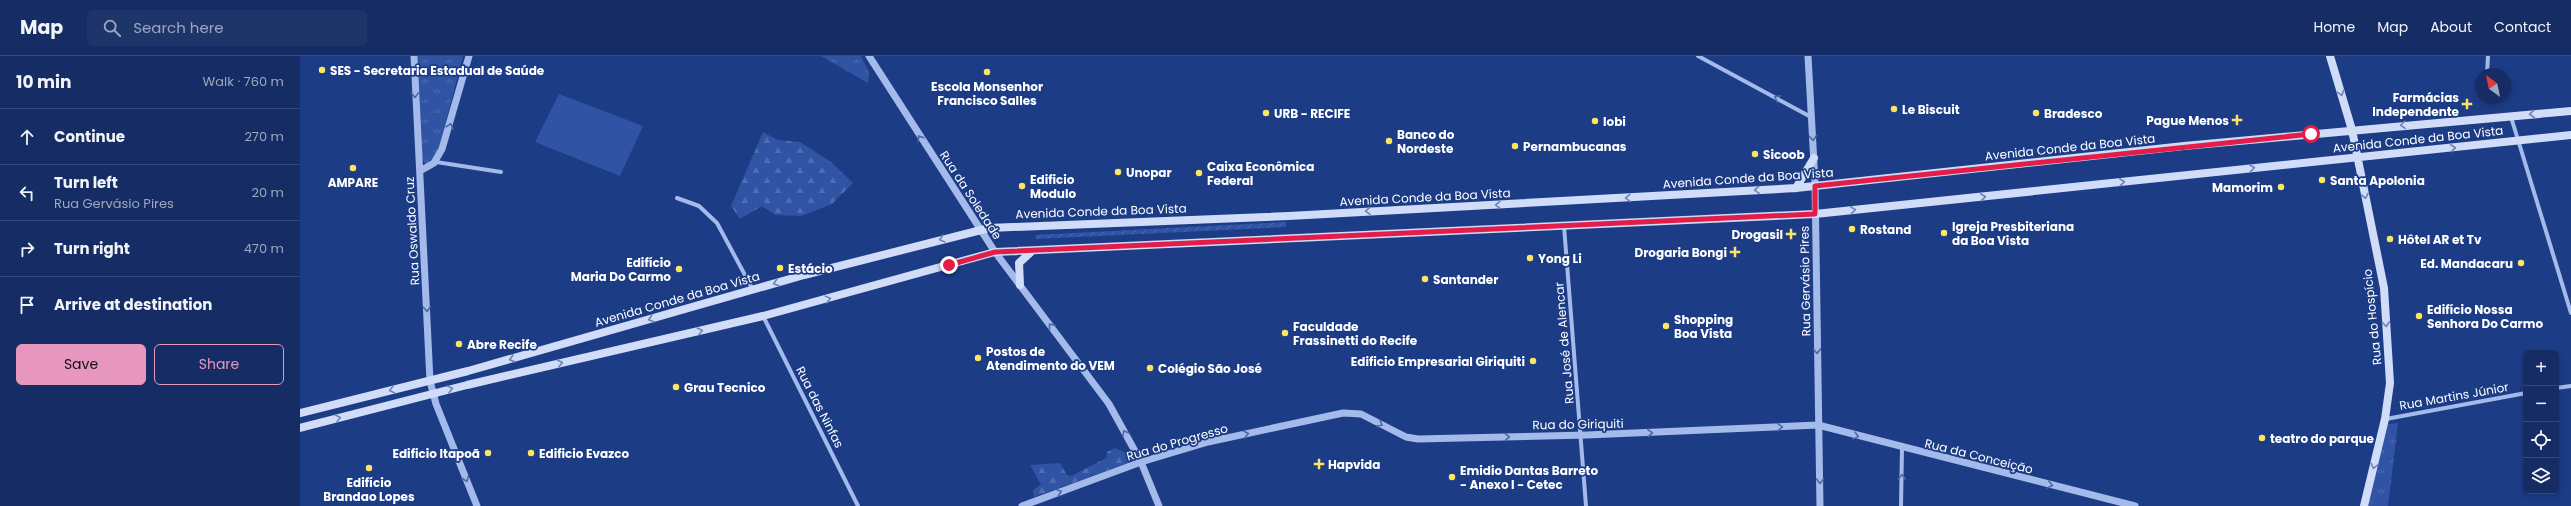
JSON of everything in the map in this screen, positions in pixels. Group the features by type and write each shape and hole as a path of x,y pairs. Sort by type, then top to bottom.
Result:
{"main road":[{"name":"Rua do Hospício","path":"2330,56 2352,130 2384,288 2390,384 2385,419 2364,506"},
{"name":"Avenida Conde da Boa Vista","path":"300,413 430,381 753,290 980,229 1022,226 1289,216 1796,188 2352,130 2571,111"},
{"name":"Avenida Conde da Boa Vista","path":"300,428 432,394 763,316 995,252 1815,214 2571,135"},
{"path":"1796,188 1814,158"},
{"path":"1020,285 1018,263 1032,251"}],"street":[{"name":"Rua Oswaldo Cruz","path":"414,56 430,381 432,394 477,506"},
{"path":"436,162 447,134 469,56"},
{"name":"Rua da Soledade","path":"869,56 995,252 1109,404 1141,462 1159,506"},
{"path":"1698,56 1811,117"},
{"name":"Rua Gervásio Pires","path":"1808,56 1815,186 1820,506"},
{"path":"2488,56 2488,68"},
{"path":"2511,116 2571,313"},
{"path":"420,171 436,162 501,172"},
{"path":"677,198 699,206 717,223 753,290"},
{"name":"Rua José de Alencar","path":"1564,226 1586,506"},
{"name":"Rua das Ninfas","path":"763,316 858,506"},
{"path":"2559,388 2571,386"},
{"name":"Rua Martins Júnior","path":"2385,419 2523,395"},
{"name":"Rua do Giriquiti","path":"1343,413 1361,414 1393,432 1418,439 1581,435 1818,425"},
{"name":"Rua do Progresso","path":"1022,506 1141,462 1208,442 1343,413"},
{"name":"Rua da Conceição","path":"1818,425 1902,448 2135,506"},
{"path":"1901,506 1902,448"}],"green space":[{"path":"418,56 463,56 439,148 432,161 426,164 422,159"},
{"path":"821,56 861,56 869,72 868,83"},
{"path":"559,94 643,126 620,176 535,142"},
{"path":"763,132 778,140 800,142 831,162 853,183 832,204 801,216 775,215 762,206 740,219 731,206"},
{"path":"1284,222 1287,224 1285,227 1036,239 1035,235"},
{"path":"2398,423 2388,506 2367,506 2388,424"},
{"path":"1115,448 1131,455 1133,461 1034,497 1033,490 1041,485 1030,465 1060,463 1067,475 1071,476 1106,458 1107,452"}],"place":[{"name":"SES - Secretaria Estadual de Saúde","path":"322,70"},
{"name":"Escola Monsenhor Francisco Salles","path":"987,72"},
{"name":"Farmácias Independente","path":"2467,104"},
{"name":"Le Biscuit","path":"1894,109"},
{"name":"URB - RECIFE","path":"1266,113"},
{"name":"Bradesco","path":"2036,113"},
{"name":"Pague Menos","path":"2237,120"},
{"name":"Iobi","path":"1595,121"},
{"name":"Banco do Nordeste","path":"1389,141"},
{"name":"Pernambucanas","path":"1515,146"},
{"name":"Sicoob","path":"1755,154"},
{"name":"AMPARE","path":"353,168"},
{"name":"Unopar","path":"1118,172"},
{"name":"Caixa Econômica Federal","path":"1199,173"},
{"name":"Santa Apolonia","path":"2322,180"},
{"name":"Edificio Modulo","path":"1022,186"},
{"name":"Mamorim","path":"2281,187"},
{"name":"Rostand","path":"1852,229"},
{"name":"Igreja Presbiteriana da Boa Vista","path":"1944,233"},
{"name":"Drogasil","path":"1791,234"},
{"name":"Hôtel AR et Tv","path":"2390,239"},
{"name":"Drogaria Bongi","path":"1735,252"},
{"name":"Yong Li","path":"1530,258"},
{"name":"Ed. Mandacaru","path":"2521,263"},
{"name":"Estácio","path":"780,268"},
{"name":"Edifício Maria Do Carmo","path":"679,269"},
{"name":"Santander","path":"1425,279"},
{"name":"Edifício Nossa Senhora Do Carmo","path":"2419,316"},
{"name":"Shopping Boa Vista","path":"1666,326"},
{"name":"Faculdade Frassinetti do Recife","path":"1285,333"},
{"name":"Abre Recife","path":"459,344"},
{"name":"Postos de Atendimento do VEM","path":"978,358"},
{"name":"Edificio Empresarial Giriquiti","path":"1533,361"},
{"name":"Colégio São José","path":"1150,368"},
{"name":"Grau Tecnico","path":"676,387"},
{"name":"teatro do parque","path":"2262,438"},
{"name":"Edificio Itapoã","path":"488,453"},
{"name":"Edificio Evazco","path":"531,453"},
{"name":"Hapvida","path":"1319,464"},
{"name":"Edifício Brandao Lopes","path":"369,468"},
{"name":"Emidio Dantas Barreto - Anexo I - Cetec","path":"1452,477"}],"route":[{"path":"949,265 995,252 1815,214 1815,186 2184,146 2311,134"}]}
